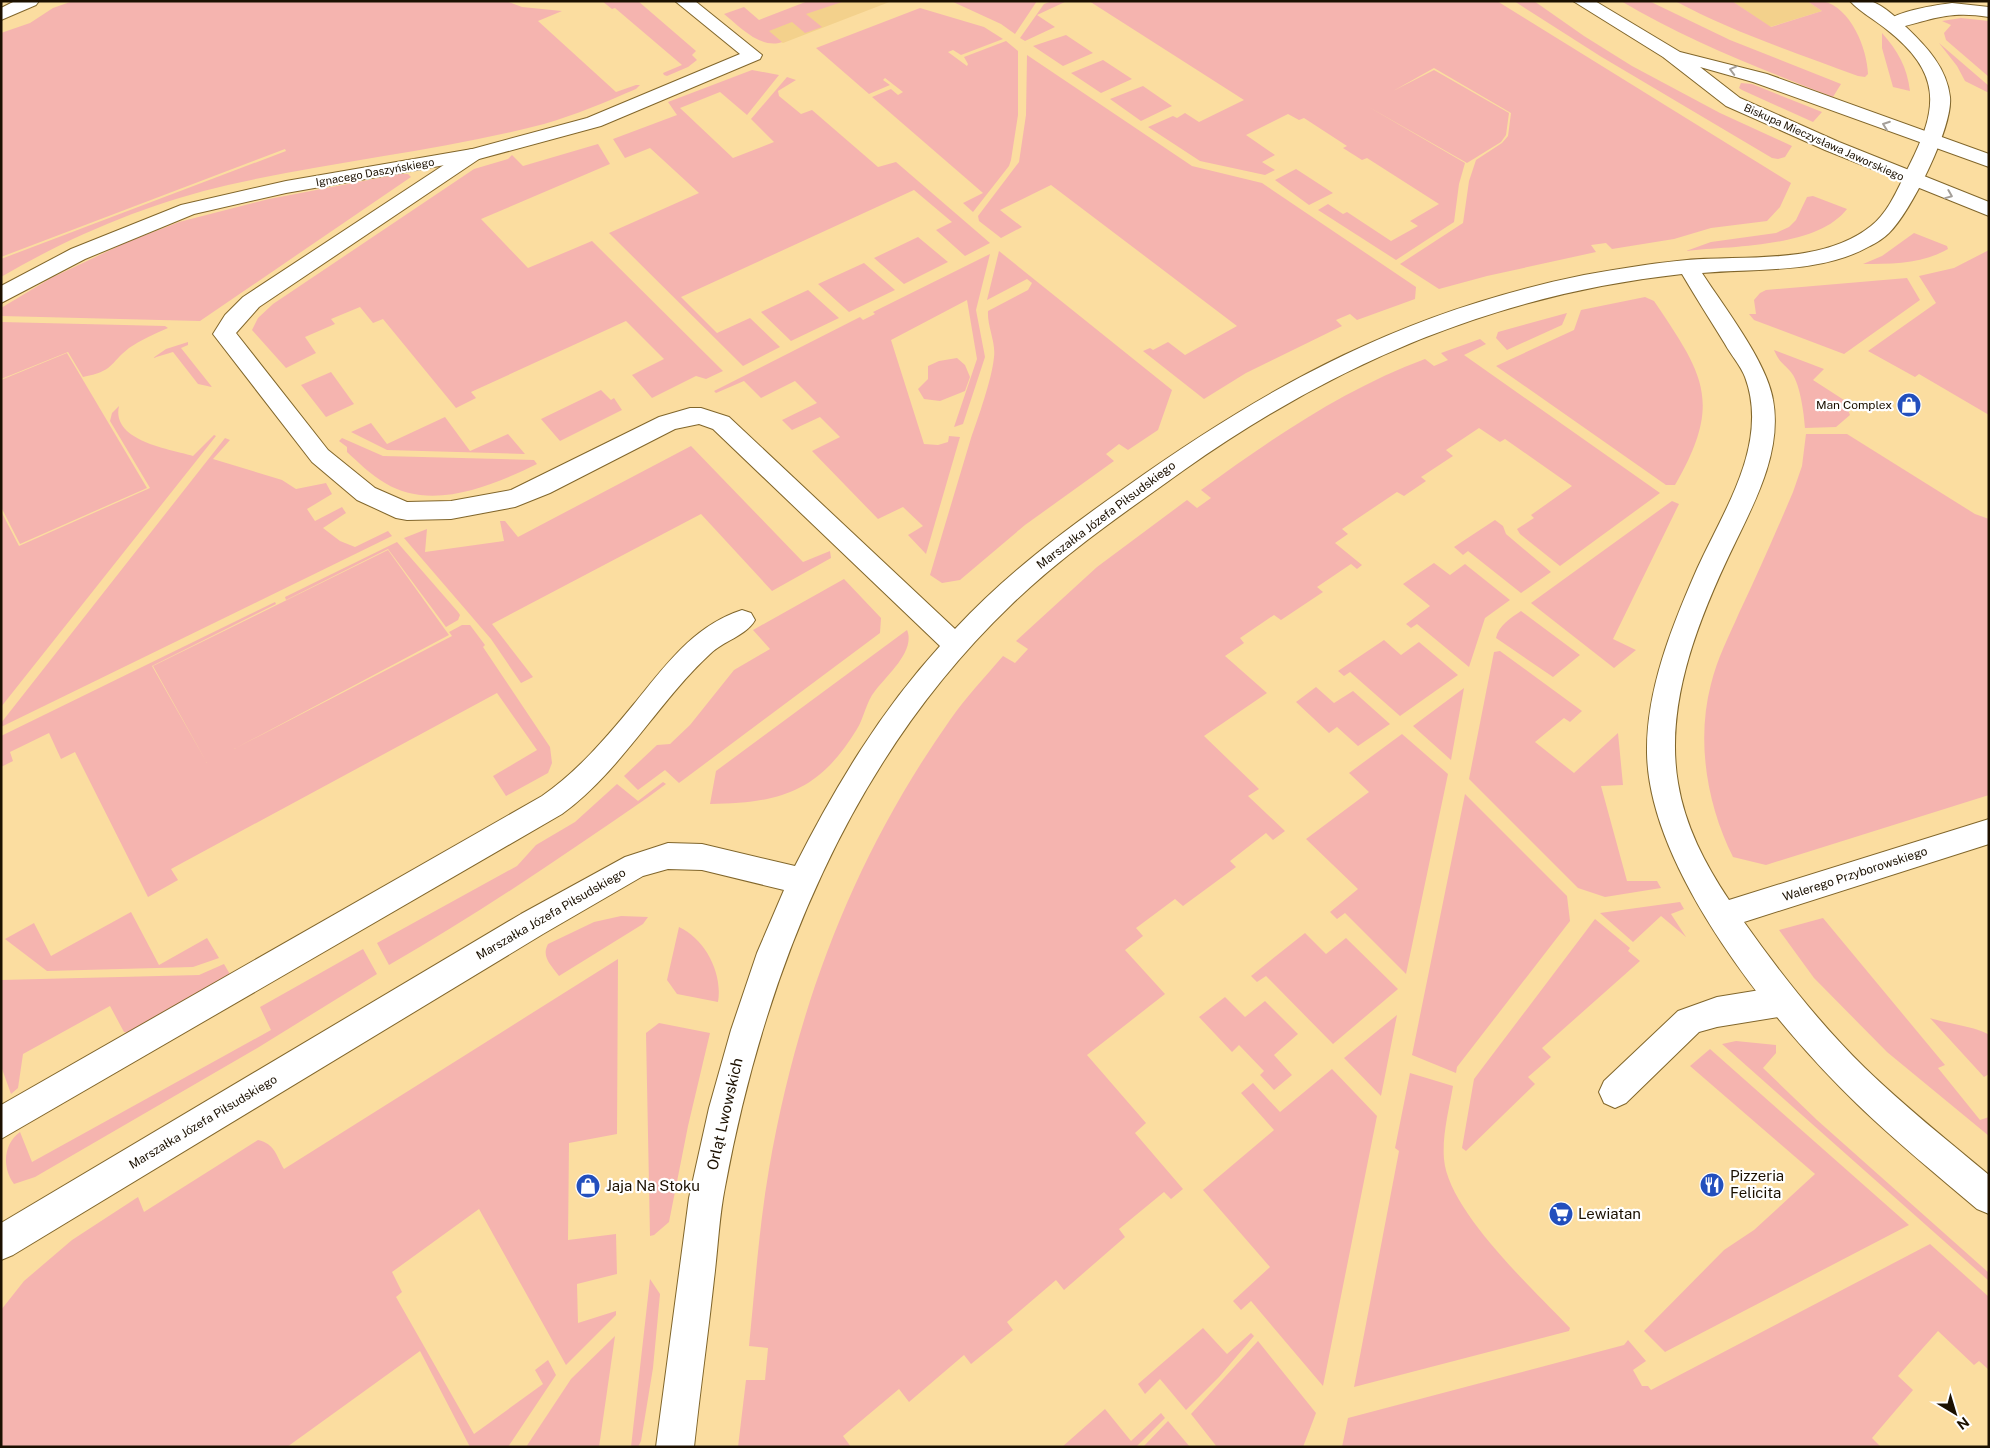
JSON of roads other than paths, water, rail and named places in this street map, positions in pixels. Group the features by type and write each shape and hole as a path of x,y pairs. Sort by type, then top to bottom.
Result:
{"street":[{"path":"1,15 30,1"},
{"name":"Ignacego Daszyńskiego","path":"1,296 28,279 78,254 188,209 286,187 472,155 594,122 753,55 684,1"},
{"name":"Biskupa Mieczysława Jaworskiego","path":"1582,1 1670,53 1733,102 1910,179 1989,210"},
{"path":"1860,1 1893,24 1922,51 1938,83 1942,113 1932,142 1890,218 1880,230 1854,244 1809,258 1688,266 1756,376 1761,390 1764,422 1763,440 1754,476 1695,603 1666,699 1662,722 1661,755 1666,790 1675,825 1703,886 1721,916 1784,1001 1823,1047 1870,1095 1989,1197"},
{"path":"1893,24 1940,10 1971,9 1989,12"},
{"name":"Biskupa Mieczysława Jaworskiego","path":"1670,53 1760,78 1932,142 1989,161"},
{"path":"472,155 251,302 233,320 224,334 320,456 366,494 383,503 408,511 430,512 515,498 541,487 667,423 690,416 710,419 721,423 738,437 915,610 956,645"},
{"name":"Marszałka Józefa Piłsudskiego","path":"1,1243 540,919 635,866 668,856 702,857 803,881 830,826 861,772 910,701 986,612 1047,557 1077,534 1206,441 1301,383 1378,346 1453,317 1552,289 1688,266"},
{"path":"1,1123 552,805 570,792 588,774 642,714 682,663 706,640 742,620"},
{"name":"Walerego Przyborowskiego","path":"1721,916 1989,831"},
{"name":"Orląt Lwowskich","path":"675,1447 707,1192 728,1096 756,994 777,937 803,881"},
{"path":"1615,1092 1689,1021 1717,1012 1784,1001"}],"place":[{"name":"Man Complex","path":"1909,405"},
{"name":"Pizzeria Felicita","path":"1712,1185"},
{"name":"Jaja Na Stoku","path":"588,1186"},
{"name":"Lewiatan","path":"1561,1214"}]}
